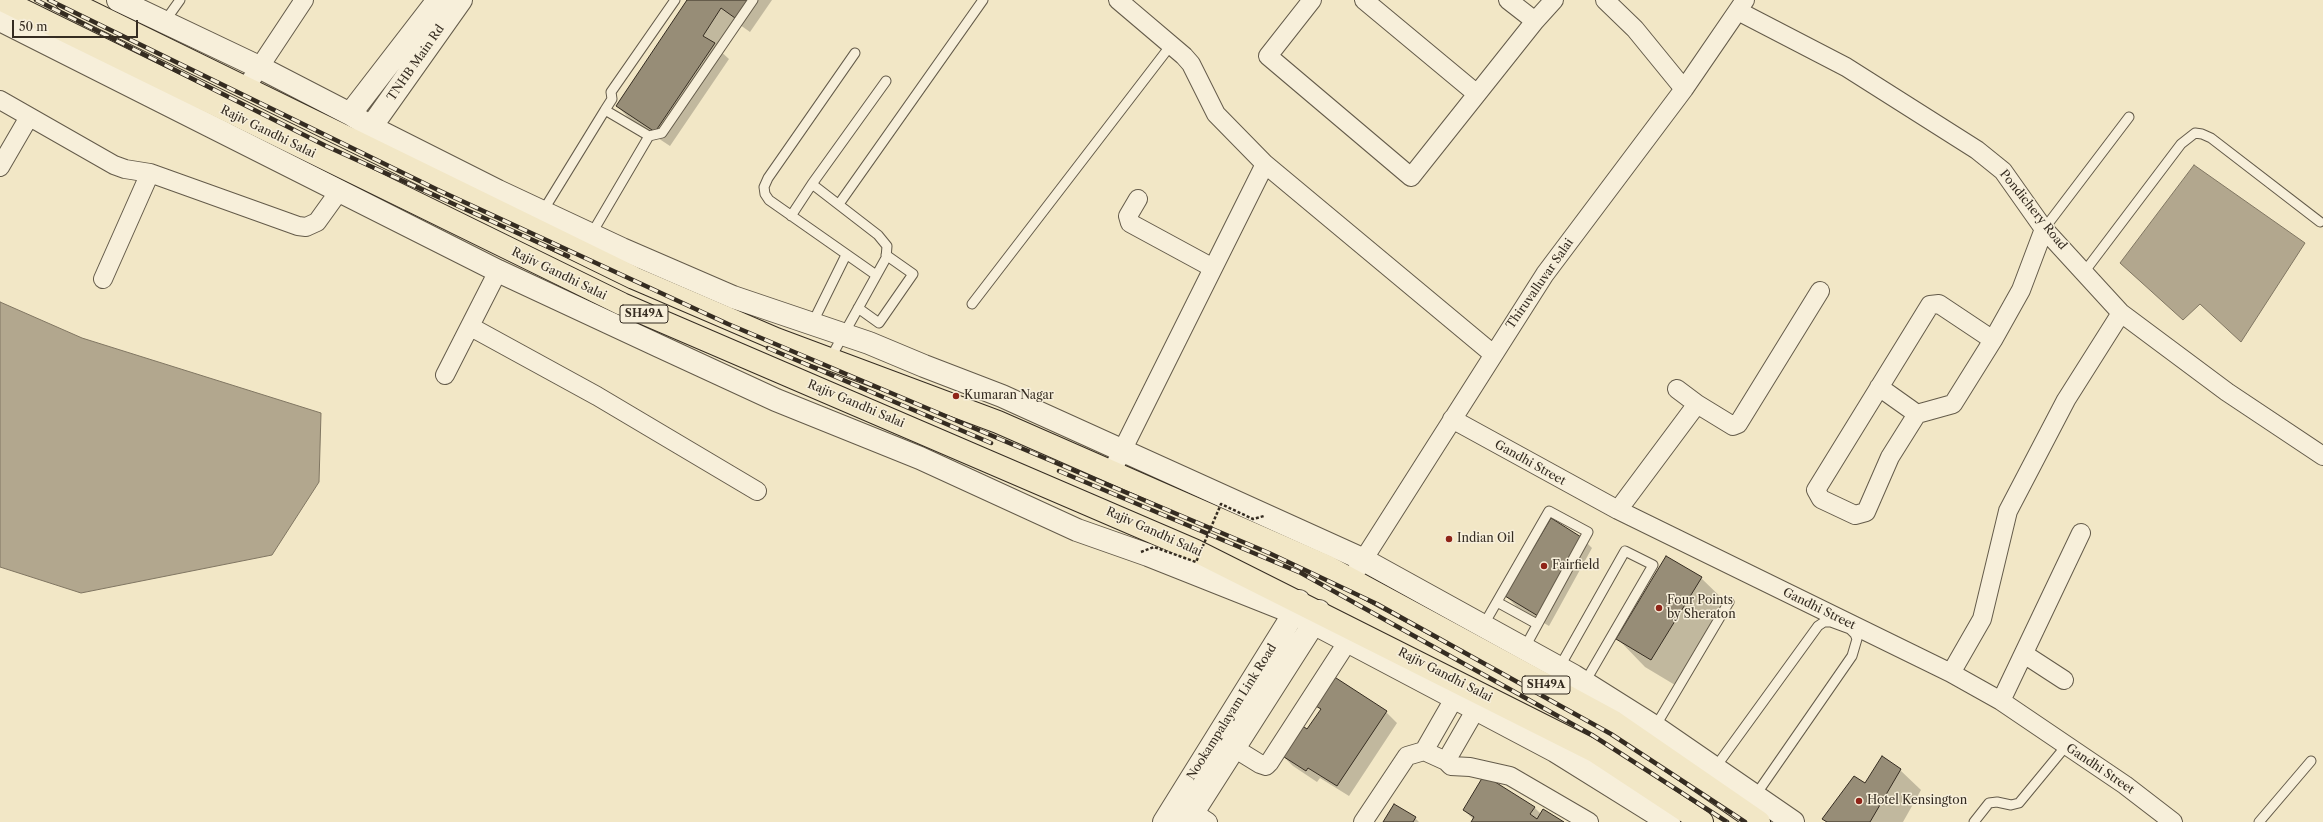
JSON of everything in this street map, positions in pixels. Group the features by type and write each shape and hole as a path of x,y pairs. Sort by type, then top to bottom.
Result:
{"main road":[{"name":"Rajiv Gandhi Salai","path":"2,0 608,298 1194,550 1296,607 1596,752 1702,822"},
{"name":"SH49A","path":"66,0 245,89 634,278 830,359 998,422 1111,473 1326,566 1614,722 1759,822"},
{"path":"691,334 702,307"}],"street":[{"path":"118,0 165,21 259,67 350,114 371,127 498,191 734,298 869,343 1002,396 1264,516 1362,559 1585,682 1655,727 1793,822"},
{"path":"245,89 304,0"},
{"name":"TNHB Main Rd","path":"350,114 438,0"},
{"name":"TNHB Main Rd","path":"371,127 461,0"},
{"path":"1118,0 1191,64 1216,114 1265,164 1494,354"},
{"path":"1312,0 1268,56 1411,177 1535,21 1554,0"},
{"path":"1364,0 1477,94"},
{"path":"1508,0 1535,21"},
{"path":"1605,0 1635,30 1684,89"},
{"name":"Thiruvalluvar Salai","path":"1351,579 1362,559 1545,274 1684,89 1741,6"},
{"name":"Pondichery Road","path":"1741,6 1846,67 1977,150 2003,171 2044,229 2085,271 2122,313 2227,392 2323,456"},
{"path":"0,20 239,142 340,190 498,270 776,400 920,458 1077,530 1296,607"},
{"path":"0,100 114,165 125,169 150,173 298,226 306,227 317,222 340,190"},
{"path":"0,167 30,117"},
{"path":"1111,473 1265,164"},
{"path":"103,279 150,173"},
{"path":"1138,199 1128,216 1130,223 1213,268"},
{"path":"1993,340 1939,304 1930,305 1816,490 1821,499 1855,515 1866,512 1890,457 1917,414 1953,404 1993,340 2021,290 2044,229"},
{"path":"445,375 471,327 498,270"},
{"path":"1677,389 1697,404 1733,426 1738,424 1820,291"},
{"path":"1950,673 1982,619 2008,511 2066,400 2122,313"},
{"path":"471,327 596,396 757,491"},
{"path":"1880,387 1917,414"},
{"path":"1618,510 1697,404"},
{"name":"Gandhi Street","path":"1452,419 1618,510 1950,673 2001,701 2125,785 2173,822"},
{"path":"2001,701 2081,533"},
{"name":"Nookampalayam Link Road","path":"1164,822 1296,607"},
{"path":"1316,617 1348,641 1555,751 1669,822"},
{"name":"Nookampalayam Link Road","path":"1196,819 1234,748 1316,617"},
{"path":"1234,748 1260,764 1266,766 1270,763 1348,641"},
{"path":"2024,654 2064,680"},
{"path":"1424,751 1455,698"},
{"path":"1446,761 1476,709"},
{"path":"1363,822 1407,756 1424,751 1446,761 1451,766 1470,767 1510,776 1589,822"}],"lane":[{"path":"165,21 180,0"},
{"path":"543,211 612,99 611,92 675,0"},
{"path":"605,110 649,136 662,133 753,0"},
{"path":"839,204 983,0"},
{"path":"972,304 1171,45"},
{"path":"855,53 768,178 764,187 765,194 769,200 846,256 876,275"},
{"path":"791,216 812,184 886,81"},
{"path":"2044,229 2129,118"},
{"path":"2085,271 2181,144 2195,133 2211,138 2320,222"},
{"path":"592,233 649,136"},
{"path":"812,184 884,241 887,246 886,255 876,275 830,359"},
{"path":"858,308 879,323 913,274 886,255"},
{"path":"812,324 846,256"},
{"path":"1483,627 1549,511 1568,521 1588,532 1524,649"},
{"path":"1559,668 1626,551 1654,565 1585,682"},
{"path":"1497,602 1537,624"},
{"path":"1655,727 1729,602"},
{"path":"1715,768 1818,626 1824,622 1831,622 1850,629 1855,634 1857,640 1852,656 1755,796"},
{"path":"1974,822 1989,803 1998,802 2011,805 2019,803 2066,746"},
{"path":"2259,822 2311,761"}],"path":[{"path":"1141,552 1154,547 1196,562 1221,504 1253,519 1264,516"}],"shaded area":[{"path":"2194,165 2305,243 2241,342 2200,304 2183,320 2120,263"},
{"path":"0,302 82,338 321,413 319,482 272,555 81,593 0,567"}],"building":[{"path":"687,0 748,0 735,18 721,8 703,36 715,43 655,132 616,106"},
{"name":"Fairfield","path":"1551,518 1581,537 1538,616 1505,596"},
{"name":"Four Points by Sheraton","path":"1666,556 1702,577 1651,660 1616,639"},
{"path":"1333,676 1387,711 1337,786 1308,768 1306,771 1281,755 1301,725 1307,729 1321,709 1314,705"},
{"name":"Hotel Kensington","path":"1882,756 1901,769 1870,822 1827,822 1822,819 1854,776 1865,783"},
{"path":"1484,775 1535,807 1530,814 1537,819 1543,809 1564,822 1471,822 1474,817 1463,810"},
{"path":"1394,804 1416,817 1413,822 1383,822"}],"railway":[{"path":"36,0 326,146 568,256"},
{"path":"49,0 438,190 728,324 1269,553 1377,604 1611,734 1745,822"},
{"path":"768,348 991,443"},
{"path":"1059,471 1301,573 1592,735 1727,822"}],"place":[{"name":"Kumaran Nagar","path":"956,396"},
{"name":"Indian Oil","path":"1449,539"},
{"name":"Fairfield","path":"1544,566"},
{"name":"Four Points by Sheraton","path":"1659,608"},
{"name":"Hotel Kensington","path":"1859,801"}]}
